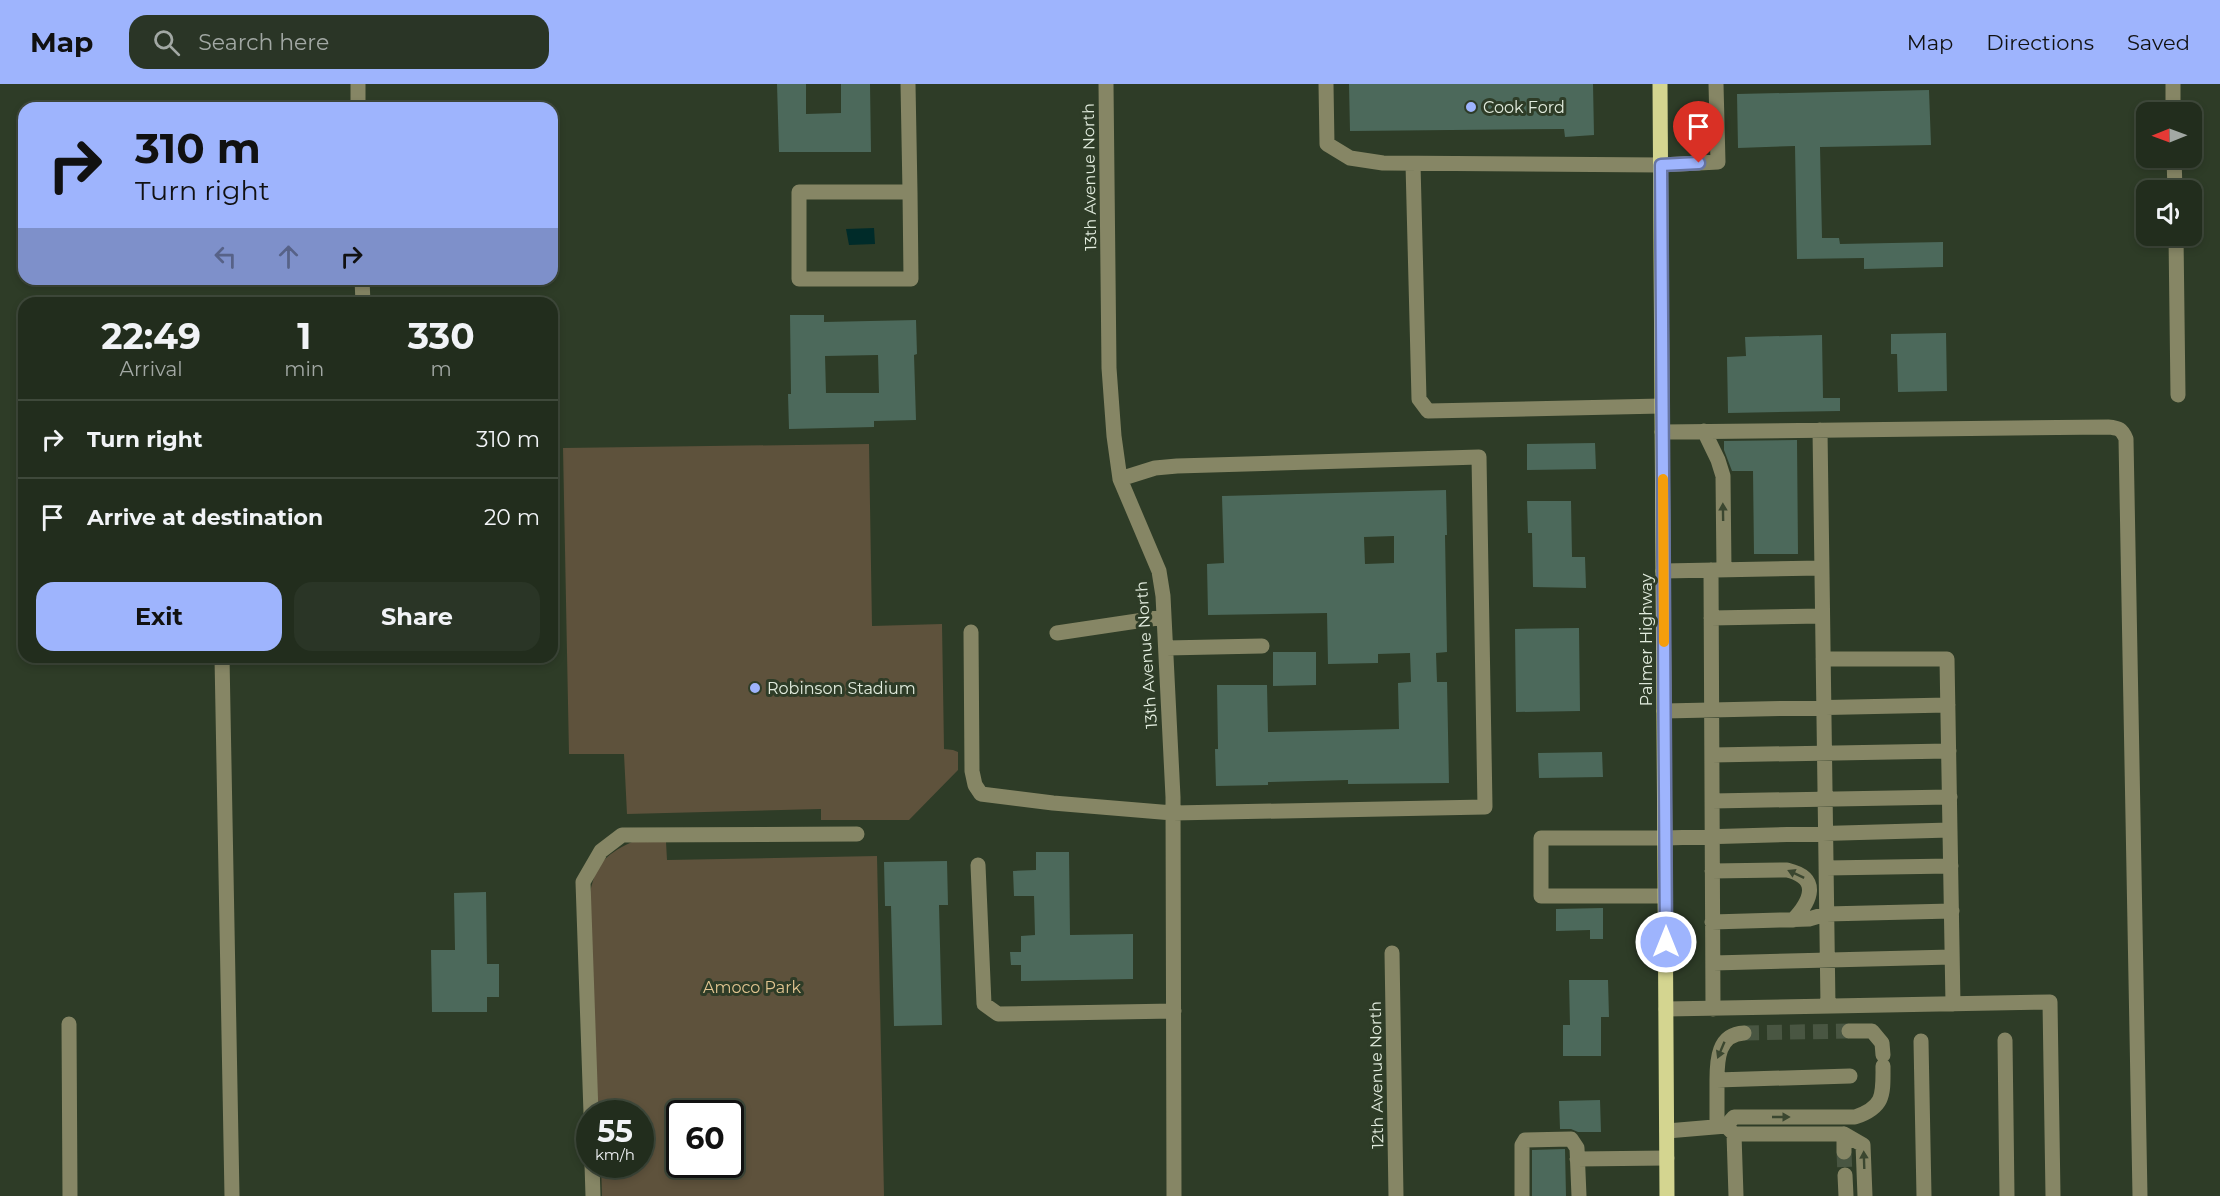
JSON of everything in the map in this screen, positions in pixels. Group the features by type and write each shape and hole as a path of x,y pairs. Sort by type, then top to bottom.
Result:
{"main road":[{"name":"Palmer Highway","path":"1660,84 1667,1196"}],"street":[{"path":"358,84 358,102"},
{"path":"908,84 910,192 910,279 799,279 799,192 910,192"},
{"name":"13th Avenue North","path":"1106,84 1109,368 1114,436 1120,479 1159,571 1166,648 1173,813 1174,1196"},
{"path":"1326,84 1327,144 1350,158 1383,163 1413,164 1661,165 1718,162 1716,84"},
{"path":"2173,84 2173,102"},
{"path":"1413,164 1419,399 1428,411 1662,406"},
{"path":"2176,246 2178,395"},
{"path":"1662,432 2109,427 2122,431 2126,439 2140,1196"},
{"path":"1820,430 1828,1006"},
{"path":"1704,432 1723,476 1718,570 1711,618 1713,1009"},
{"path":"971,632 972,771 975,785 981,794 1173,813 1485,807 1479,457 1177,466 1155,468 1120,479"},
{"path":"1663,571 1821,568"},
{"path":"1711,618 1822,616"},
{"path":"1057,633 1164,617"},
{"path":"1166,648 1262,646"},
{"path":"1823,659 1947,659 1953,1004"},
{"path":"222,663 232,1196"},
{"path":"1664,711 1948,705"},
{"path":"1712,755 1949,751"},
{"path":"1712,801 1950,797"},
{"path":"1665,896 1541,896 1541,838 1665,838 1950,830"},
{"path":"591,1100 584,882 601,851 622,835 857,834"},
{"path":"978,865 984,1004 990,1010 998,1014 1174,1011"},
{"path":"1826,868 1951,866"},
{"path":"1712,871 1787,870 1797,872 1805,878 1810,893 1805,907 1793,920"},
{"path":"1712,922 1809,919 1826,914 1952,911"},
{"name":"12th Avenue North","path":"1392,953 1396,1196"},
{"path":"1713,963 1952,957"},
{"path":"1666,1010 2050,1002 2053,1196"},
{"path":"69,1024 70,1196"},
{"path":"1726,1129 1734,1118 1855,1117 1871,1112 1882,1094 1882,1043 1872,1031 1849,1031"},
{"path":"1736,1196 1717,1080 1717,1057 1724,1041 1737,1033 1744,1033"},
{"path":"2006,1040 2007,1196"},
{"path":"1921,1041 1924,1196"},
{"path":"1717,1080 1850,1076"},
{"path":"1667,1131 1726,1129 1844,1134 1863,1145 1865,1196"},
{"path":"1844,1134 1844,1152"},
{"path":"1522,1196 1522,1145 1526,1140 1571,1140 1577,1148 1579,1196"},
{"path":"1577,1159 1667,1158"},
{"path":"1845,1175 1846,1196"},
{"path":"592,1178 592,1196"}],"green space":[{"name":"Robinson Stadium","path":"869,444 872,626 942,624 944,749 958,752 958,770 909,820 821,820 821,809 627,814 624,754 569,754 563,448"},
{"name":"Amoco Park","path":"632,842 666,842 667,860 877,856 884,1196 602,1196 601,1178 654,1178 654,1100 597,1100 589,898 597,870 613,852"}],"water":[{"path":"874,228 875,244 849,245 846,229"}],"building":[{"path":"777,84 806,84 806,114 841,113 841,84 870,84 871,152 779,152"},
{"name":"Cook Ford","path":"1349,84 1593,84 1594,135 1565,137 1564,129 1350,131"},
{"path":"1929,90 1931,145 1820,147 1822,238 1839,238 1840,244 1943,242 1943,267 1864,269 1864,258 1797,259 1795,146 1738,148 1737,94"},
{"path":"790,315 824,315 824,322 916,320 917,354 914,355 916,420 874,421 874,427 789,429 788,394 791,394","holes":["878,355 879,393 826,393 825,356"]},
{"path":"1946,333 1947,391 1898,392 1897,354 1891,354 1891,334"},
{"path":"1822,335 1823,398 1840,398 1840,411 1728,413 1727,357 1746,356 1745,337"},
{"path":"1797,440 1798,554 1754,554 1753,471 1732,471 1724,450 1724,441"},
{"path":"1595,443 1596,469 1527,470 1527,444"},
{"path":"1446,490 1447,652 1436,653 1437,682 1447,682 1449,783 1348,784 1348,780 1216,786 1217,685 1267,685 1268,732 1399,729 1398,683 1411,682 1410,653 1378,654 1378,663 1328,664 1327,613 1208,615 1207,564 1224,563 1222,496","holes":["1394,536 1394,563 1365,564 1364,537"]},
{"path":"1527,501 1571,501 1572,557 1585,557 1586,588 1533,587 1532,533 1528,533"},
{"path":"1579,628 1580,711 1516,712 1515,629"},
{"path":"1273,652 1316,652 1316,685 1273,686"},
{"path":"1602,752 1603,777 1539,778 1538,753"},
{"path":"1036,852 1069,852 1070,935 1133,934 1133,979 1021,981 1021,965 1011,965 1010,952 1021,952 1021,936 1035,935 1034,896 1014,896 1013,871 1036,870"},
{"path":"947,861 948,905 939,905 942,1025 894,1026 891,906 885,906 884,862"},
{"path":"486,892 487,964 499,964 499,997 487,997 487,1012 432,1012 431,950 455,950 454,893"},
{"path":"1603,908 1603,939 1590,939 1590,930 1556,931 1556,909"},
{"path":"1569,980 1608,980 1609,1017 1601,1017 1601,1056 1563,1056 1563,1025 1570,1025"},
{"path":"1600,1100 1601,1132 1560,1129 1559,1101"},
{"path":"1565,1149 1566,1196 1532,1196 1532,1150"}],"tunnel":[{"path":"1744,1033 1849,1031"},
{"path":"1844,1152 1845,1175"}],"slow traffic":[{"path":"1663,479 1664,642"}],"place":[{"name":"Cook Ford","path":"1471,107"},
{"name":"Robinson Stadium","path":"755,688"}],"route":[{"path":"1666,942 1661,165 1699,163"}]}
